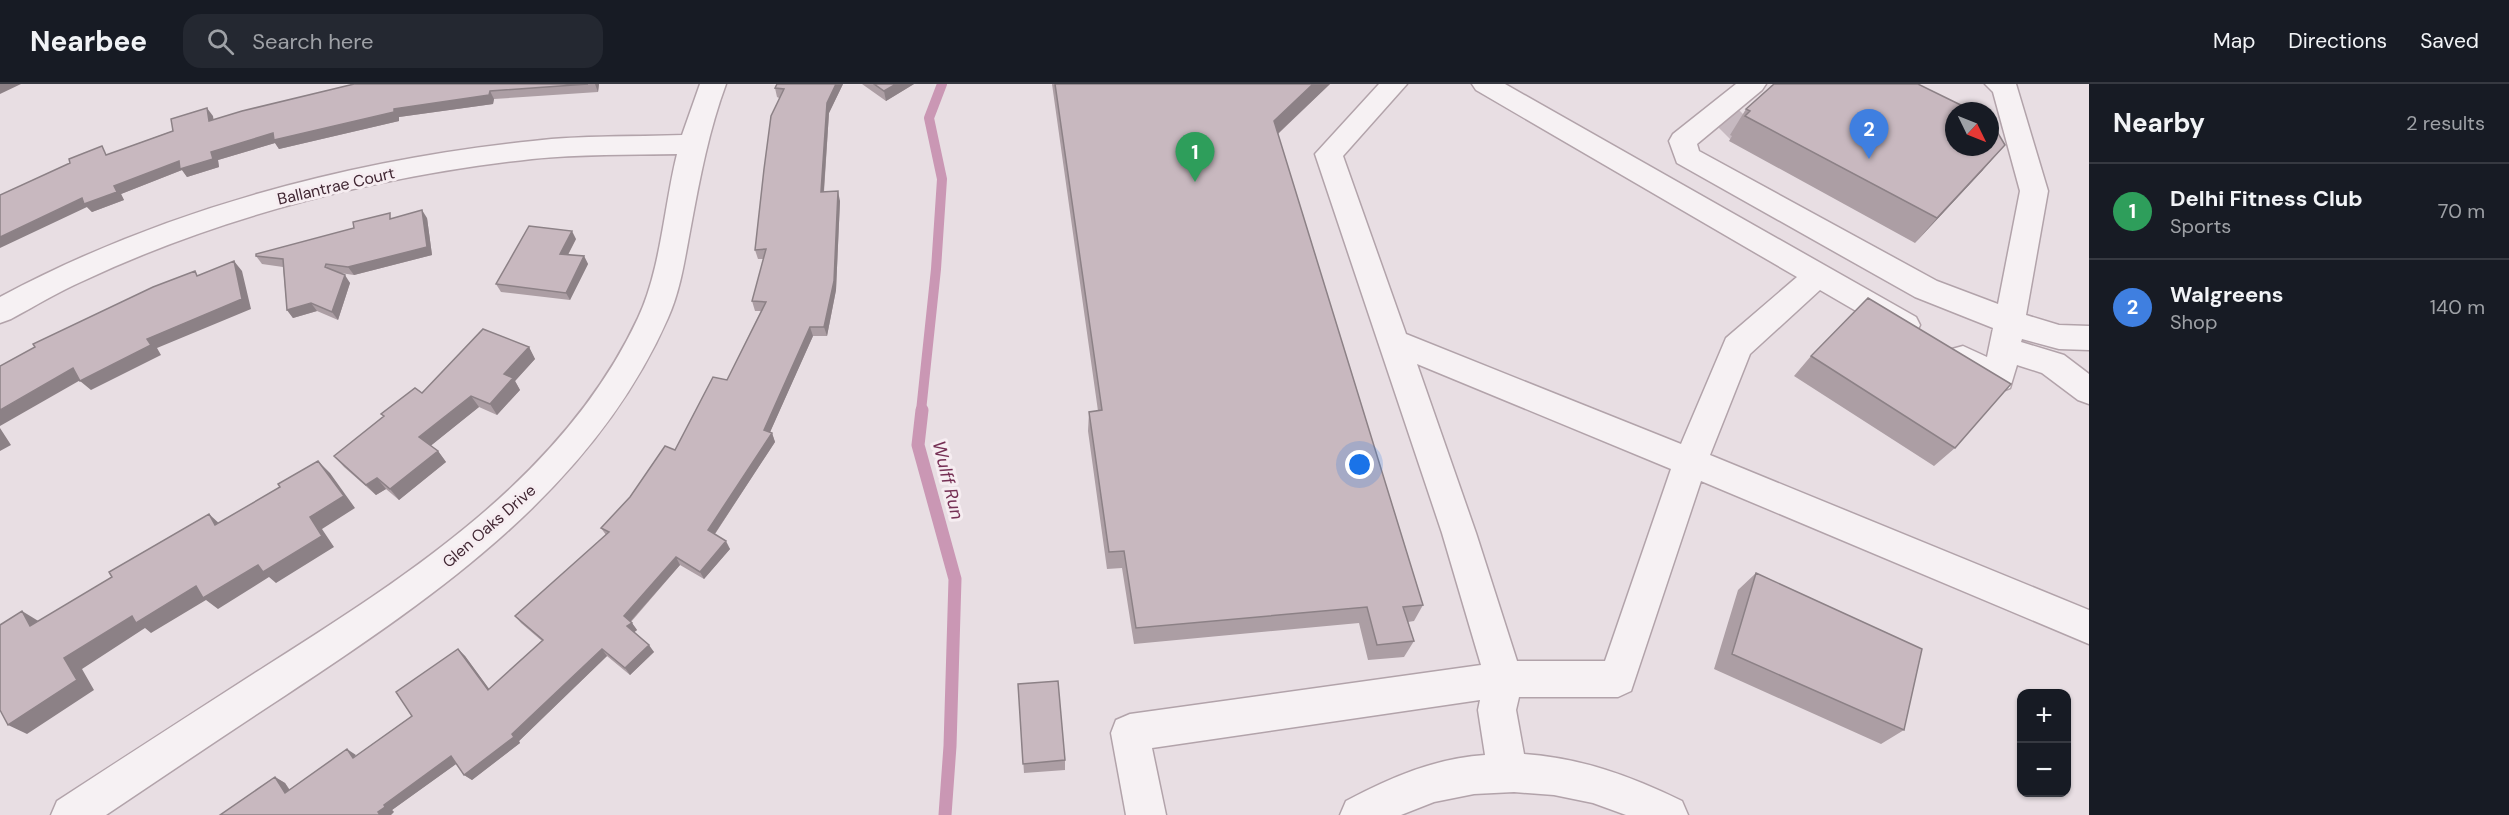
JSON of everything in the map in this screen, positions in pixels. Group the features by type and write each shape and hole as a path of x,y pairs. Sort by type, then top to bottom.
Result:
{"street":[{"name":"Glen Oaks Drive","path":"71,815 410,592 482,536 543,479 591,423 627,370 653,318 666,281 692,144 713,84"},
{"path":"1395,84 1329,154 1459,532 1504,679 1497,710 1507,771"},
{"path":"1485,84 1999,379 2034,191 2006,87 1998,84"},
{"path":"1753,84 1683,141 1687,156 2008,335 2089,391"},
{"path":"1740,111 1761,91 1762,84"},
{"path":"1656,183 1721,130"},
{"name":"Ballantrae Court","path":"0,311 79,270 182,230 266,203 347,181 444,162 535,150 692,144"},
{"path":"1146,815 1130,733 1504,679 1618,679 1690,463 1737,347 1818,275"},
{"path":"2008,335 2037,332 2059,337 2089,338"},
{"path":"1394,342 1890,543 2089,627"},
{"path":"1360,815 1435,781 1507,771 1546,773 1616,791 1668,815"}],"building":[{"path":"354,84 588,84 490,91 489,95 394,109 394,112 274,140 273,133 211,152 213,159 180,169 179,161 114,186 117,192 84,204 82,198 0,237 0,195 70,163 69,159 102,146 106,155 173,131 171,119 207,108 209,121"},
{"path":"777,84 836,84 827,103 821,192 838,191 834,281 824,327 810,327 764,430 772,433 708,530 726,541 700,572 676,557 624,616 632,623 627,626 649,645 625,668 602,649 512,734 514,737 464,775 451,756 384,805 385,807 378,812 380,815 220,815 275,777 285,793 347,749 353,758 412,716 396,692 458,649 488,690 543,640 515,616 609,532 601,528 630,497 665,446 675,450 713,377 727,380 766,302 752,301 766,249 755,250 771,116 784,89 775,88"},
{"path":"874,84 896,84 884,91"},
{"path":"1055,84 1313,84 1274,121 1423,605 1403,607 1414,641 1377,645 1367,607 1136,628 1124,551 1109,552 1089,412 1102,410"},
{"path":"1774,84 1918,84 1955,102 1945,102 1945,156 1995,156 1937,218 1745,116 1750,111 1746,109"},
{"path":"1999,135 2005,145 1999,151"},
{"path":"422,210 427,247 348,267 326,264 325,267 345,275 332,312 311,303 287,310 283,259 256,256 256,254 354,228 353,222 390,213 390,219"},
{"path":"529,226 572,231 560,254 584,256 566,293 496,284"},
{"path":"234,261 242,299 147,339 151,345 80,381 73,368 0,410 0,366 35,347 33,344 153,287 195,271 197,276"},
{"path":"1868,298 2011,384 1955,448 1811,356"},
{"path":"483,329 529,347 504,374 513,378 490,404 471,396 419,437 438,451 390,489 377,478 366,485 334,456 384,416 381,414 415,388 422,393"},
{"path":"318,461 344,496 310,517 322,536 263,572 258,565 203,598 196,586 136,623 132,616 64,658 77,680 8,725 0,710 0,625 22,611 30,626 112,577 109,572 209,514 215,525 280,487 278,484"},
{"path":"1756,573 1922,649 1904,730 1732,654"},
{"path":"1058,681 1065,760 1023,764 1018,684"}],"waterway":[{"name":"Wulff Run","path":"921,411 936,269 942,179 929,118 942,84"},
{"name":"Wulff Run","path":"922,410 918,445 955,579 950,746 945,815"}],"tunnel":[{"path":"1721,130 1740,111"}],"place":[{"name":"Walgreens","path":"1869,159"},
{"name":"Delhi Fitness Club","path":"1195,182"}]}
